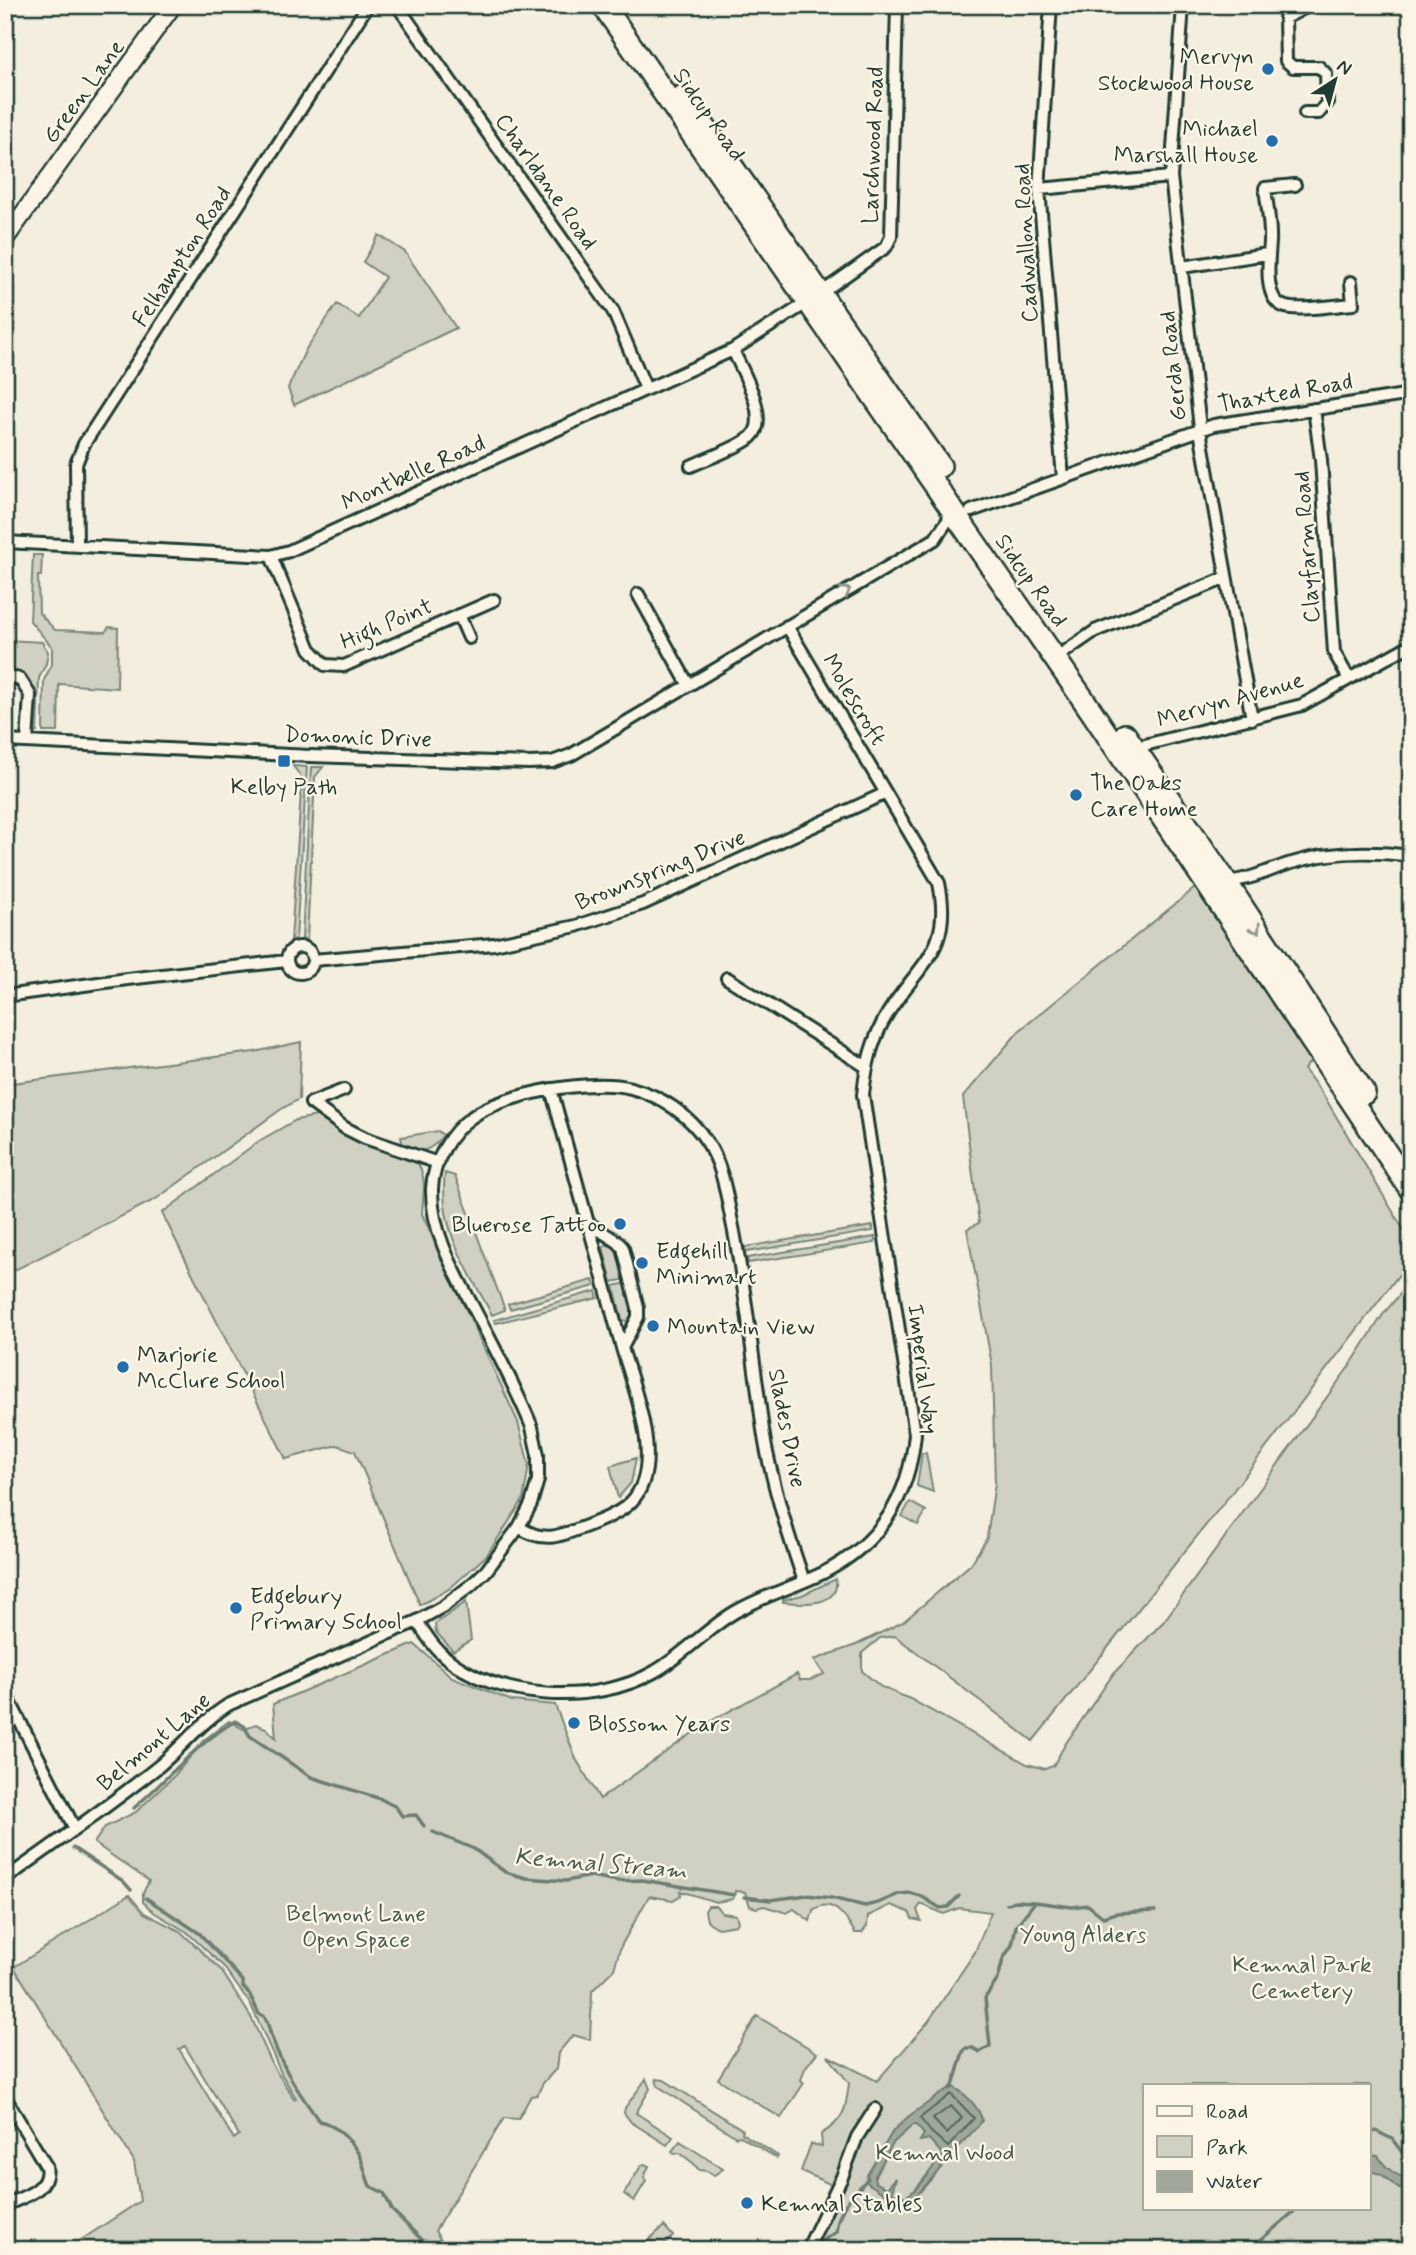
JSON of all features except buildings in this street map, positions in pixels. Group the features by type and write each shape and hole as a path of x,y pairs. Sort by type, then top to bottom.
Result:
{"highway":[{"name":"Sidcup Road","path":"603,5 809,302 1066,651 1226,882 1411,1164"},
{"name":"Sidcup Road","path":"620,5 809,302"},
{"name":"Sidcup Road","path":"961,509 1411,1190"}],"main road":[{"name":"Green Lane","path":"5,239 173,5"}],"street":[{"name":"Felhampton Road","path":"78,545 76,464 84,444 368,5"},
{"name":"Charldane Road","path":"397,5 613,310 646,389"},
{"name":"Larchwood Road","path":"809,302 886,247 891,237 897,5"},
{"name":"Cadwallon Road","path":"1051,5 1039,189 1063,478"},
{"name":"Gerda Road","path":"1183,5 1171,177 1200,429 1252,719"},
{"path":"1304,113 1319,113 1327,103 1326,74 1319,67 1293,67 1286,61 1285,18 1310,5"},
{"path":"1039,189 1171,177"},
{"path":"1295,185 1265,188 1270,242 1267,254 1271,294 1275,301 1289,308 1353,303 1351,282"},
{"path":"1182,267 1267,254"},
{"name":"Montbelle Road","path":"5,542 271,556 289,551 733,350 809,302"},
{"path":"691,466 750,438 758,428 760,415 733,350"},
{"name":"Thaxted Road","path":"961,509 1063,478 1214,425 1411,394"},
{"name":"Clayfarm Road","path":"1314,409 1321,460 1334,652 1349,679"},
{"name":"Domonic Drive","path":"5,741 529,764 552,762 571,755 935,539 948,520 961,509"},
{"name":"High Point","path":"271,556 310,649 325,665 344,666 494,600"},
{"path":"1066,651 1096,631 1226,578"},
{"path":"638,594 688,684"},
{"name":"High Point","path":"459,615 469,638"},
{"name":"Molescroft","path":"787,626 886,793"},
{"name":"Mervyn Avenue","path":"1133,748 1302,705 1405,648 1411,648"},
{"path":"5,675 20,679 30,695 27,742"},
{"name":"Brownspring Drive","path":"313,960 494,944 576,926 643,904 886,793"},
{"name":"Imperial Way","path":"417,1621 442,1655 474,1676 501,1686 533,1693 574,1693 610,1689 642,1679 673,1660 716,1624 735,1612 844,1560 867,1542 892,1512 904,1489 915,1434 863,1095 866,1066 874,1040 889,1011 931,956 941,933 943,914 939,883 886,793"},
{"path":"1226,882 1252,878 1330,853 1364,851 1411,856"},
{"path":"1239,902 1241,891 1252,878"},
{"name":"Brownspring Drive","path":"298,947 310,951 313,960 311,968 302,974 293,972 286,961 290,950 298,947"},
{"name":"Brownspring Drive","path":"5,995 286,961"},
{"path":"727,978 866,1066"},
{"name":"Slades Drive","path":"417,1621 444,1605 486,1571 519,1527 531,1504 538,1480 532,1427 451,1265 437,1227 432,1186 446,1146 472,1117 506,1101 551,1089 610,1085 645,1092 660,1099 689,1121 715,1156 725,1188 739,1255 766,1447 804,1581"},
{"path":"519,1527 534,1536 545,1538 570,1532 621,1510 640,1490 647,1462 645,1437 551,1089"},
{"path":"344,1090 311,1103 345,1128 365,1138 438,1163"},
{"path":"588,1223 623,1248 638,1317 622,1348"},
{"name":"Belmont Lane","path":"5,1879 163,1762 206,1719 228,1705 417,1621"},
{"path":"5,1692 75,1829"},
{"path":"5,2097 46,2166 48,2175 37,2190 5,2205"},
{"path":"807,2250 842,2177 857,2137 875,2109"}],"green space":[{"path":"379,235 405,252 456,328 294,405 288,388 306,349 337,304 359,318 385,277 363,262"},
{"path":"33,555 42,555 41,576 38,576 39,613 55,630 105,632 109,627 118,628 117,688 59,684 58,732 43,732 44,680 52,664 52,647 30,621"},
{"path":"5,640 42,642 48,652 39,678 37,732 32,731 33,691 25,677 5,669"},
{"path":"293,766 307,767 296,939 291,940 302,778"},
{"path":"311,767 323,767 315,777 307,940 302,938"},
{"path":"1195,888 1311,1061 1304,1069 1324,1096 1411,1242 1411,1259 1230,1495 1033,1741 895,1636 880,1638 862,1653 862,1671 881,1687 910,1699 1027,1764 1045,1769 1053,1766 1114,1673 1164,1621 1351,1364 1384,1313 1411,1281 1411,2250 807,2250 832,2185 801,2171 811,2144 822,2146 821,2134 840,2119 847,2100 849,2083 828,2056 877,2081 928,2022 975,1952 991,1912 959,1908 944,1914 921,1904 917,1910 921,1921 912,1919 909,1912 891,1905 868,1916 867,1926 862,1933 855,1933 838,1910 826,1905 813,1910 810,1921 794,1909 787,1913 764,1906 750,1906 745,1892 735,1891 733,1899 716,1902 680,1891 681,1895 673,1900 649,1896 621,1946 614,1969 592,1991 590,2040 573,2035 558,2053 556,2069 543,2083 537,2095 531,2096 518,2119 504,2118 435,2231 442,2242 453,2250 66,2250 140,2201 134,2161 14,1967 129,1895 144,1913 180,1931 221,1970 251,2017 273,2066 294,2099 296,2098 282,2075 251,2005 223,1966 187,1932 155,1913 143,1902 143,1893 149,1881 94,1843 105,1827 136,1812 174,1776 204,1740 229,1721 243,1729 256,1724 266,1728 276,1738 273,1704 414,1644 452,1677 512,1701 555,1705 576,1759 600,1799 704,1725 797,1674 800,1680 810,1680 824,1674 814,1660 856,1645 903,1622 971,1564 987,1538 995,1483 992,1365 967,1229 979,1223 963,1097 1019,1031","holes":["185,2046 239,2135 234,2139 179,2049"]},
{"path":"301,1042 299,1099 156,1199 5,1275 5,1084 254,1052"},
{"path":"322,1115 416,1161 420,1167 424,1186 422,1214 518,1422 529,1465 523,1500 487,1555 449,1589 420,1605 355,1451 337,1445 286,1459 162,1213 259,1141 296,1120"},
{"path":"438,1131 443,1135 435,1145 426,1150 403,1147 401,1137"},
{"path":"445,1173 455,1176 505,1310 492,1315 464,1264 450,1230 444,1193"},
{"path":"873,1226 873,1231 746,1252 745,1247"},
{"path":"875,1237 875,1243 748,1263 747,1258"},
{"path":"607,1245 619,1253 626,1279 612,1282 603,1247"},
{"path":"593,1280 595,1286 510,1309 508,1304"},
{"path":"627,1283 634,1313 628,1321 622,1320 614,1286"},
{"path":"596,1291 598,1298 496,1323 494,1320"},
{"path":"922,1453 926,1453 933,1492 917,1486"},
{"path":"636,1458 631,1483 618,1498 610,1466"},
{"path":"910,1502 926,1511 918,1525 902,1516"},
{"path":"836,1579 836,1588 826,1599 810,1603 783,1602 783,1600 802,1595"},
{"path":"466,1602 471,1640 453,1651 436,1632 435,1624"},
{"path":"708,1906 716,1906 722,1913 736,1915 738,1922 736,1925 718,1928 707,1921 705,1911"},
{"path":"757,2016 817,2053 805,2068 801,2080 804,2083 781,2118 718,2079"},
{"path":"646,2079 650,2089 636,2113 673,2137 667,2145 631,2122 624,2113"},
{"path":"656,2079 664,2080 743,2130 742,2133 778,2156 777,2158 740,2136 736,2137 658,2086"},
{"path":"680,2141 723,2169 714,2175 699,2170 680,2153 674,2154 672,2151"},
{"path":"644,2164 649,2166 644,2177 646,2181 634,2201 624,2194"},
{"path":"664,2226 673,2236 659,2250 638,2250"}],"water":[{"path":"951,2087 970,2100 982,2121 919,2193 900,2200 888,2196 866,2181 893,2131 909,2116","holes":["916,2125 924,2134 920,2141 929,2139 943,2155 915,2190 905,2197 892,2192 896,2178 887,2188 876,2183 874,2178 893,2143"]},
{"path":"1370,2155 1378,2156 1391,2170 1407,2178 1411,2184 1407,2188 1399,2189 1381,2174 1370,2171"}],"waterway":[{"name":"Kemnal Stream","path":"134,1808 195,1751 235,1721 244,1726 250,1736 311,1777 381,1799 396,1807 402,1816 416,1815 424,1826"},
{"name":"Kemnal Stream","path":"433,1832 474,1849 505,1872 526,1878 566,1881 591,1876 617,1881 642,1880 734,1895"},
{"path":"73,1848 123,1881 131,1890"},
{"name":"Kemnal Stream","path":"744,1897 770,1900 807,1895 865,1906 910,1893 921,1896 940,1908 948,1907 959,1896"},
{"path":"146,1898 199,1933 243,1981 243,1987 267,2022 276,2050 288,2074 310,2109 319,2121 336,2129 351,2143 360,2157 370,2186 384,2193 392,2210 429,2250"},
{"name":"Kemnal Stream","path":"1007,1904 1014,1901 1035,1902"},
{"path":"950,2089 966,2048 980,2052 990,2046 985,1998 998,1979 1003,1959 1012,1945 1016,1926 1035,1902 1072,1907 1088,1905 1103,1917 1116,1913 1155,1911"},
{"path":"1370,2134 1376,2131 1392,2139 1411,2164"},
{"path":"815,2250 820,2242 836,2232 843,2209 868,2178"},
{"path":"1249,2250 1296,2210"}],"place":[{"name":"Mervyn Stockwood House","path":"1268,69"},
{"name":"Michael Marshall House","path":"1272,141"},
{"name":"Kelby Path","path":"284,761"},
{"name":"The Oaks Care Home","path":"1076,795"},
{"name":"Bluerose Tattoo","path":"620,1224"},
{"name":"Edgehill Minimart","path":"642,1263"},
{"name":"Mountain View","path":"653,1326"},
{"name":"Marjorie McClure School","path":"123,1367"},
{"name":"Edgebury Primary School","path":"236,1608"},
{"name":"Blossom Years","path":"574,1723"},
{"name":"Kemnal Stables","path":"747,2203"}],"park label":[{"name":"Belmont Lane Open Space","path":"356,1926"},
{"name":"Young Alders","path":"1083,1934"},
{"name":"Kemnal Park Cemetery","path":"1302,1977"},
{"name":"Kemnal Wood","path":"945,2152"}]}
